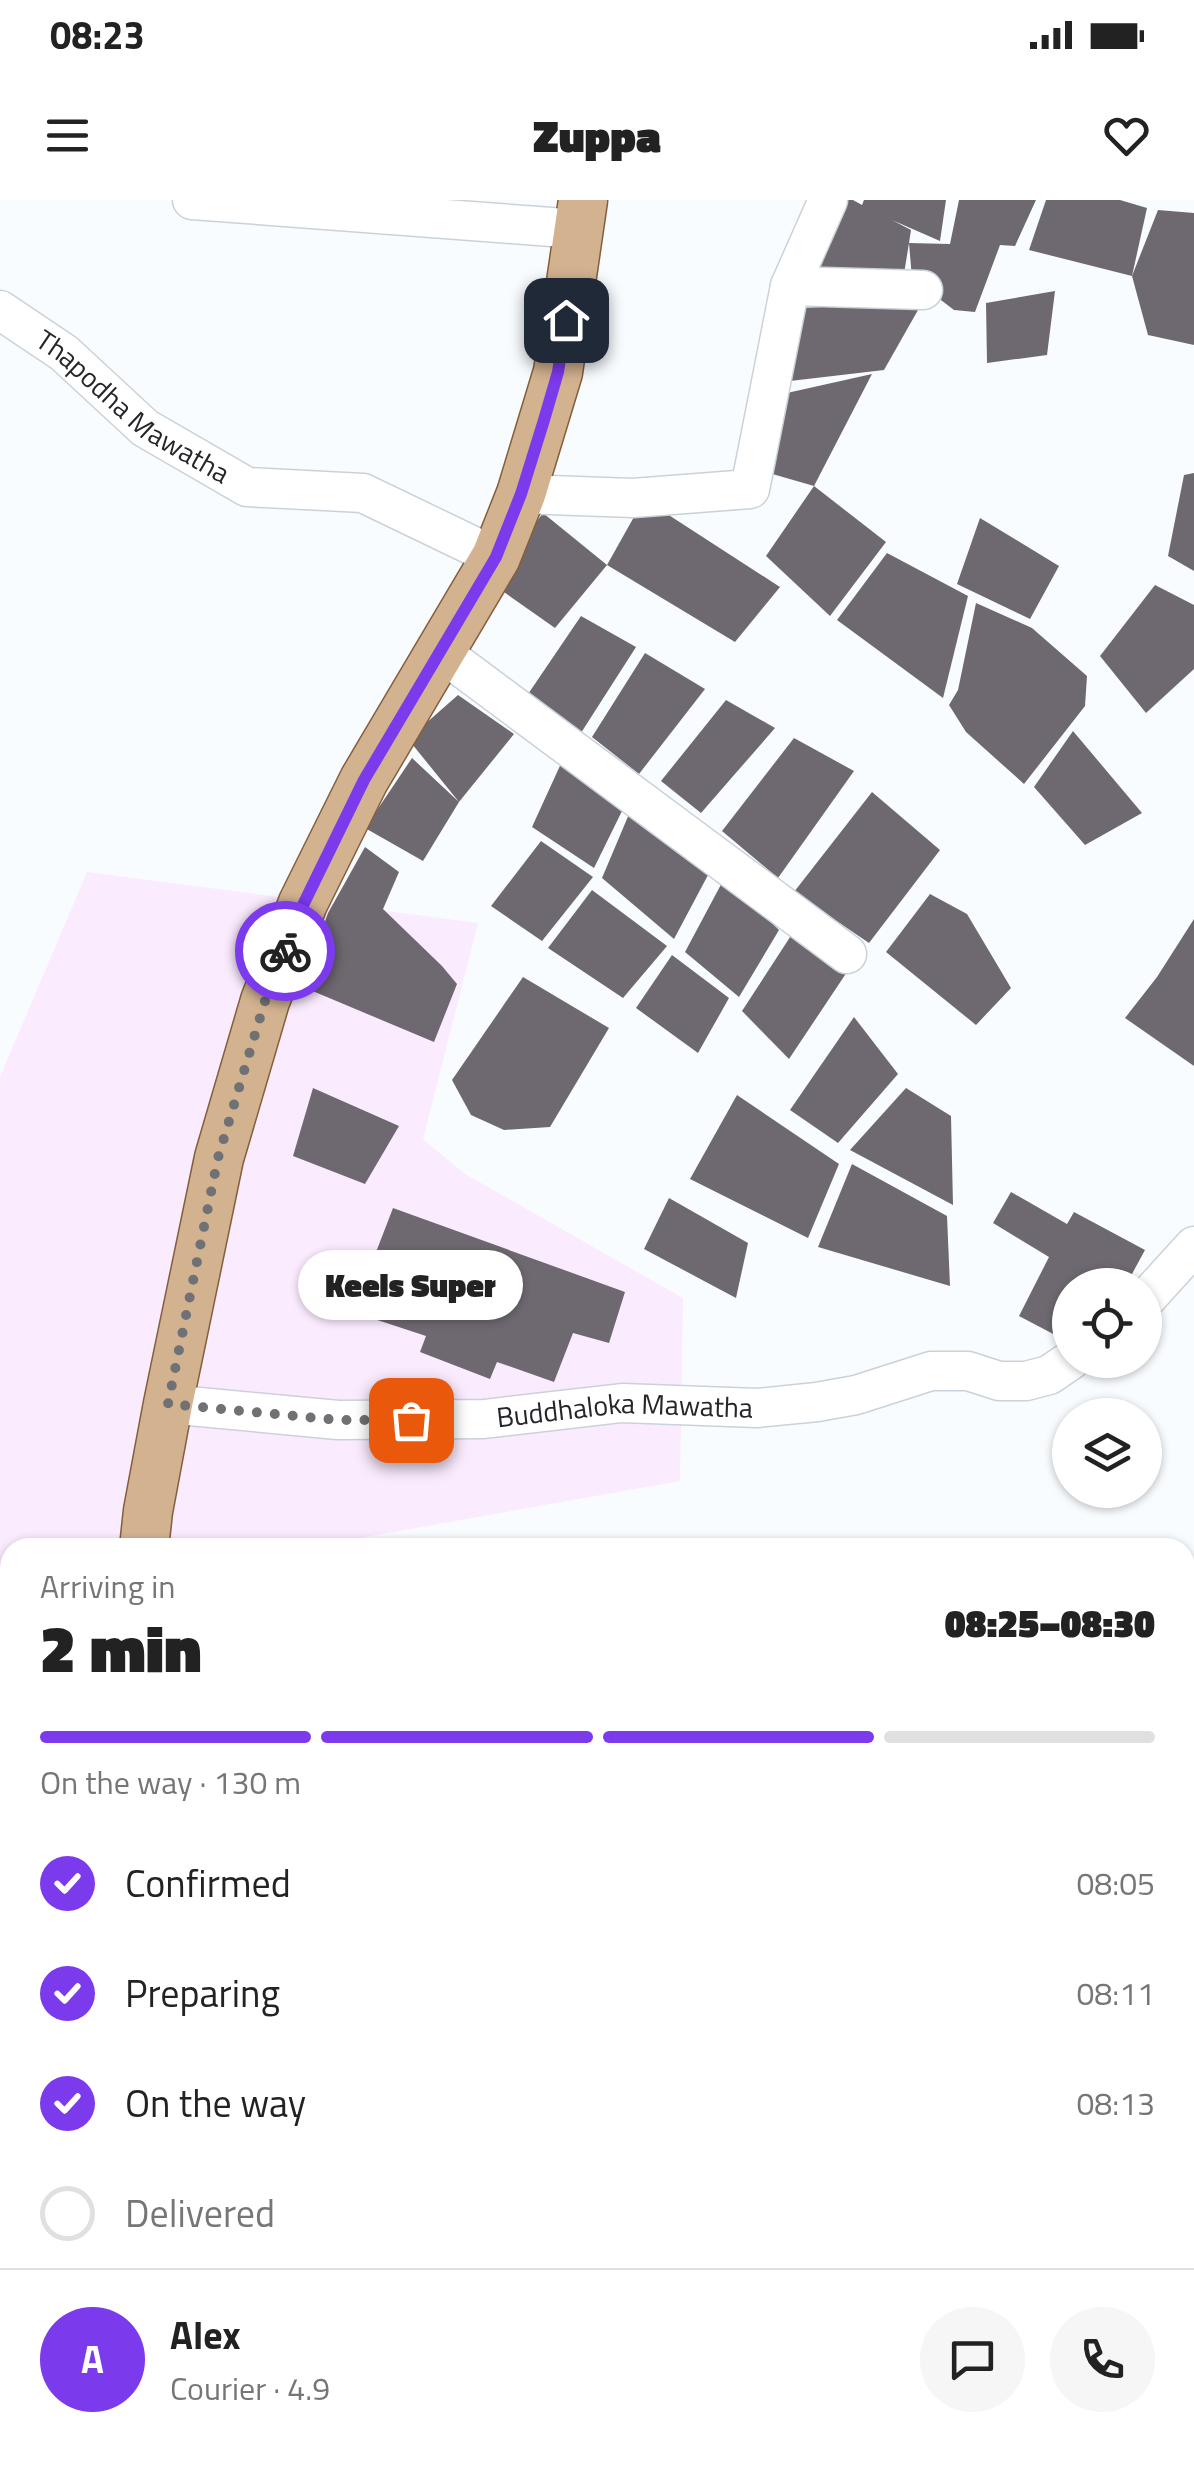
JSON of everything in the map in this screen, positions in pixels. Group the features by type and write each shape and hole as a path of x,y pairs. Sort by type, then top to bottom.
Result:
{"main road":[{"path":"145,1538 218,1158 265,1001 304,903 364,780 496,557 521,494 558,372 580,215"}],"street":[{"path":"192,200 580,215"},
{"path":"521,494 633,498 750,489 790,286 828,200"},
{"path":"790,286 923,290"},
{"name":"Thapodha Mawatha","path":"0,310 64,354 145,428 247,487 363,493 496,557"},
{"path":"440,652 846,954"},
{"path":"1162,1281 1194,1246"},
{"name":"Buddhaloka Mawatha","path":"168,1404 338,1420 484,1419 622,1403 757,1408 817,1402 931,1371 968,1371 999,1381 1026,1381 1052,1373"}],"shaded area":[{"path":"87,872 478,923 423,1139 465,1174 683,1298 680,1481 360,1538 0,1538 0,1077"}],"building":[{"path":"840,200 862,205 864,200 946,200 940,241 892,220 911,230 903,280 805,272"},
{"path":"959,200 1036,200 1015,246 1000,245 975,312 954,310 912,278 909,243 950,244"},
{"path":"1046,200 1120,200 1147,208 1132,276 1029,250"},
{"path":"1158,210 1194,213 1194,345 1148,335 1132,276"},
{"path":"1055,291 1047,355 987,363 986,303"},
{"path":"922,303 884,370 773,383 799,308"},
{"path":"872,374 814,486 745,466 769,397"},
{"path":"1194,473 1194,571 1168,556 1184,475"},
{"path":"814,486 886,542 830,616 766,556"},
{"path":"644,499 780,587 735,642 607,565"},
{"path":"543,513 607,565 555,628 491,583"},
{"path":"980,518 1059,566 1030,619 957,584"},
{"path":"887,553 968,596 943,698 837,620"},
{"path":"1155,585 1194,605 1194,669 1146,713 1100,656"},
{"path":"976,603 1032,628 1087,676 1085,706 1024,784 966,732 949,705 958,690"},
{"path":"581,616 636,647 579,736 524,700"},
{"path":"645,653 705,689 639,774 592,737"},
{"path":"458,695 514,734 459,802 408,739"},
{"path":"726,700 775,728 701,813 661,781"},
{"path":"1073,731 1142,813 1085,845 1034,787"},
{"path":"794,738 854,771 778,878 722,831"},
{"path":"564,757 624,807 594,868 532,827"},
{"path":"412,758 459,802 423,861 365,828"},
{"path":"872,792 940,850 869,943 794,892"},
{"path":"632,807 708,875 674,939 602,878"},
{"path":"541,841 593,877 542,941 491,906"},
{"path":"365,847 399,872 383,909 457,984 434,1042 303,987 328,913"},
{"path":"725,877 779,930 739,997 685,952"},
{"path":"592,890 667,946 623,998 548,948"},
{"path":"930,894 967,914 1011,988 976,1025 886,952"},
{"path":"1194,919 1194,1066 1125,1018"},
{"path":"794,931 849,969 789,1059 742,1011"},
{"path":"672,955 729,998 698,1053 636,1008"},
{"path":"523,977 609,1028 550,1127 504,1130 471,1115 452,1080"},
{"path":"854,1017 898,1074 838,1143 790,1110"},
{"path":"313,1088 399,1126 365,1184 293,1156"},
{"path":"906,1088 951,1116 953,1205 850,1150"},
{"path":"737,1095 839,1164 808,1238 690,1179"},
{"path":"852,1164 947,1216 950,1286 818,1247"},
{"path":"1011,1192 1067,1224 1074,1212 1145,1250 1135,1268 1052,1268 1052,1333 1019,1316 1049,1257 993,1223"},
{"path":"669,1198 748,1243 736,1298 644,1249"},
{"path":"393,1208 625,1292 609,1343 573,1333 554,1382 497,1362 490,1379 420,1352 426,1336 353,1312"}],"way so far":[{"path":"285,951 265,1001 218,1158 168,1404 338,1420 411,1420"}],"place":[{"name":"Keels Super","path":"411,1420"}],"route":[{"path":"285,951 364,780 496,557 544,420 558,372 566,320"}]}
